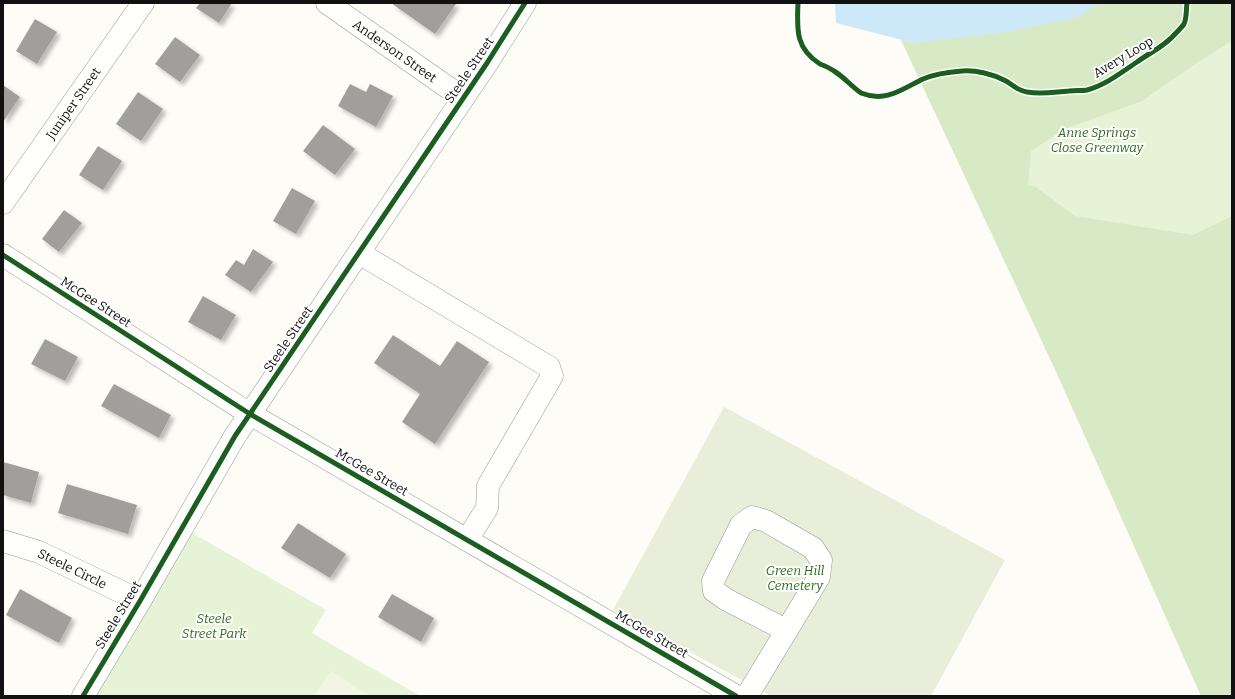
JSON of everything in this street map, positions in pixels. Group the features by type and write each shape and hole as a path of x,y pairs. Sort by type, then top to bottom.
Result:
{"street":[{"name":"Juniper Street","path":"3,203 143,3"},
{"name":"Anderson Street","path":"327,3 463,98"},
{"name":"Steele Street","path":"83,696 140,601 235,436 463,98 525,3"},
{"path":"359,253 549,367 552,376 488,486 487,508 467,540"},
{"name":"McGee Street","path":"3,255 250,414 736,696"},
{"path":"747,696 819,577 821,560 813,548 766,521 752,517 741,525 713,581 714,591 727,600 786,630"},
{"name":"Steele Circle","path":"3,541 38,552 140,601"}],"green space":[{"name":"Anne Springs Close Greenway","path":"884,3 1232,3 1232,696 1053,365"},
{"name":"Anne Springs Close Greenway","path":"1100,3 1232,3 1232,41 1198,62 1142,101 1065,129 1031,151 1028,185 1036,187 1075,216 1193,235 1232,216 1232,696 1201,696 1053,365 901,40 914,43 1075,18"},
{"name":"Green Hill Cemetery","path":"724,407 1005,560 931,696 771,696 613,610"},
{"name":"Steele Street Park","path":"189,531 326,610 312,633 420,696 92,696"},
{"path":"331,671 369,696 314,696"}],"water":[{"path":"835,3 1100,3 1075,18 1007,32 914,43 836,23"}],"building":[{"path":"200,3 232,3 219,23 196,8"},
{"path":"391,3 454,3 456,4 435,34"},
{"path":"35,19 57,32 37,64 16,51"},
{"path":"175,37 200,55 180,82 155,64"},
{"path":"350,84 366,92 370,84 393,96 376,127 338,106"},
{"path":"3,85 20,97 3,122"},
{"path":"138,92 163,109 141,141 116,124"},
{"path":"323,125 355,149 335,175 303,151"},
{"path":"98,146 122,161 103,190 79,175"},
{"path":"292,188 315,201 296,234 273,221"},
{"path":"64,210 82,223 59,252 42,239"},
{"path":"253,249 273,262 251,292 225,275 236,260 244,265"},
{"path":"203,296 236,315 221,340 188,322"},
{"path":"393,335 440,366 457,341 489,362 435,444 402,422 420,394 374,363"},
{"path":"45,339 78,357 65,381 31,364"},
{"path":"114,384 171,415 159,438 101,406"},
{"path":"3,462 39,472 31,503 3,495"},
{"path":"67,484 137,505 128,534 58,513"},
{"path":"298,523 346,554 330,578 281,548"},
{"path":"20,589 72,618 59,643 6,615"},
{"path":"392,594 434,618 421,642 378,617"}],"cycle path":[{"path":"83,696 140,601 235,436 487,63 525,3"},
{"name":"Avery Loop","path":"798,3 799,37 806,51 820,64 838,73 861,93 870,96 886,96 894,94 923,79 962,71 990,74 1006,81 1016,88 1032,93 1087,90 1094,88 1114,78 1167,42 1184,24 1187,3"},
{"path":"3,255 250,414 736,696"}]}
